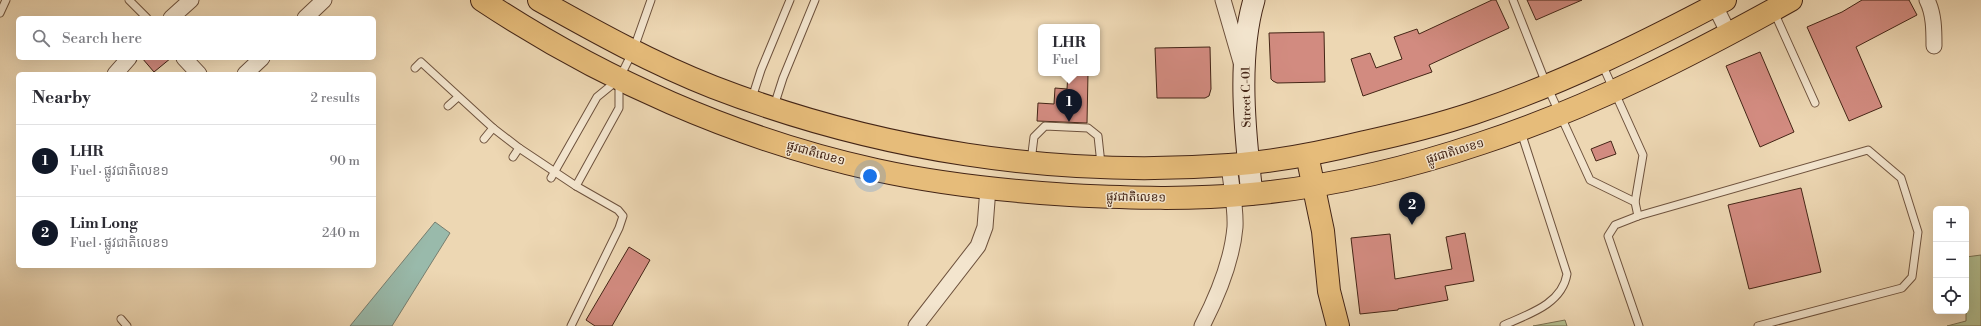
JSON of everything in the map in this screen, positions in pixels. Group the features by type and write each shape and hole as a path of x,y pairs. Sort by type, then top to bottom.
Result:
{"main road":[{"name":"ផ្លូវជាតិលេខ១","path":"482,0 519,25 619,79 700,115 791,147 875,170 988,188 1100,197 1168,198 1243,195 1314,185 1420,162 1520,130 1560,114 1614,90 1729,34 1782,5"},
{"path":"539,0 633,51 712,86 774,108 884,139 939,150 1030,162 1168,168 1238,164 1307,155 1412,132 1471,114 1547,86 1601,61 1717,2"},
{"path":"1307,155 1323,231 1329,291 1338,326"}],"street":[{"path":"173,16 191,0"},
{"path":"307,16 324,0"},
{"path":"1223,0 1244,71"},
{"name":"Street C-01","path":"1243,195 1238,164 1247,34 1254,0"},
{"path":"1927,0 1931,8 1934,28 1934,46"},
{"path":"1717,2 1729,34"},
{"path":"117,72 127,60"},
{"path":"186,60 197,72"},
{"path":"247,72 260,60"},
{"path":"916,326 978,246 985,227 988,188"},
{"path":"1202,326 1226,273 1243,195"}],"lane":[{"path":"0,13 6,0"},
{"path":"129,0 145,16"},
{"path":"553,175 597,97 619,79 633,51 652,0"},
{"path":"751,100 761,70 790,0"},
{"path":"774,108 783,78 815,0"},
{"path":"1513,0 1547,86 1590,180 1635,202"},
{"path":"1782,5 1815,103"},
{"path":"1601,61 1643,155 1635,202 1638,216"},
{"path":"414,68 421,62 493,128 553,175 576,186 618,210 623,216 619,228 570,326"},
{"path":"576,186 619,108 619,79"},
{"path":"448,106 458,97"},
{"path":"1030,162 1034,137 1045,126 1088,128 1098,136 1102,166"},
{"path":"484,139 493,128"},
{"path":"1504,325 1540,309 1558,295 1565,283 1567,274 1520,130"},
{"path":"513,157 519,148"},
{"path":"1640,326 1608,236 1615,225 1638,216 1868,150 1901,178 1918,232 1912,278 1902,288 1758,326"},
{"path":"121,319 127,326"}],"green space":[{"path":"1981,255 1981,326 1947,326 1966,321 1966,314 1969,314 1969,257"},
{"path":"1565,320 1567,326 1533,326"}],"shaded area":[{"path":"435,222 450,233 392,326 350,326"}],"building":[{"path":"1492,0 1496,0 1509,28 1429,65 1432,72 1363,96 1351,59 1370,53 1376,68 1402,59 1394,37 1417,29 1419,34"},
{"path":"1527,0 1582,0 1536,20"},
{"path":"1862,0 1909,0 1917,15 1856,47 1882,107 1849,121 1807,27 1842,12"},
{"path":"1324,32 1325,82 1277,83 1271,79 1269,33"},
{"path":"1210,47 1211,89 1209,96 1205,98 1157,98 1155,48"},
{"path":"1760,52 1794,132 1760,147 1726,66"},
{"path":"144,60 169,60 154,72"},
{"path":"1068,76 1088,76 1087,123 1037,121 1038,103 1054,104 1055,88 1067,89"},
{"path":"1611,141 1616,154 1596,161 1591,149"},
{"path":"1801,188 1821,272 1749,289 1728,205"},
{"path":"1465,233 1474,281 1445,286 1448,300 1398,310 1360,314 1351,238 1390,234 1395,279 1452,269 1446,237"},
{"path":"629,247 650,260 612,326 595,326 586,320"}],"place":[{"name":"LHR","path":"1069,122"},
{"name":"Lim Long","path":"1412,225"}]}
